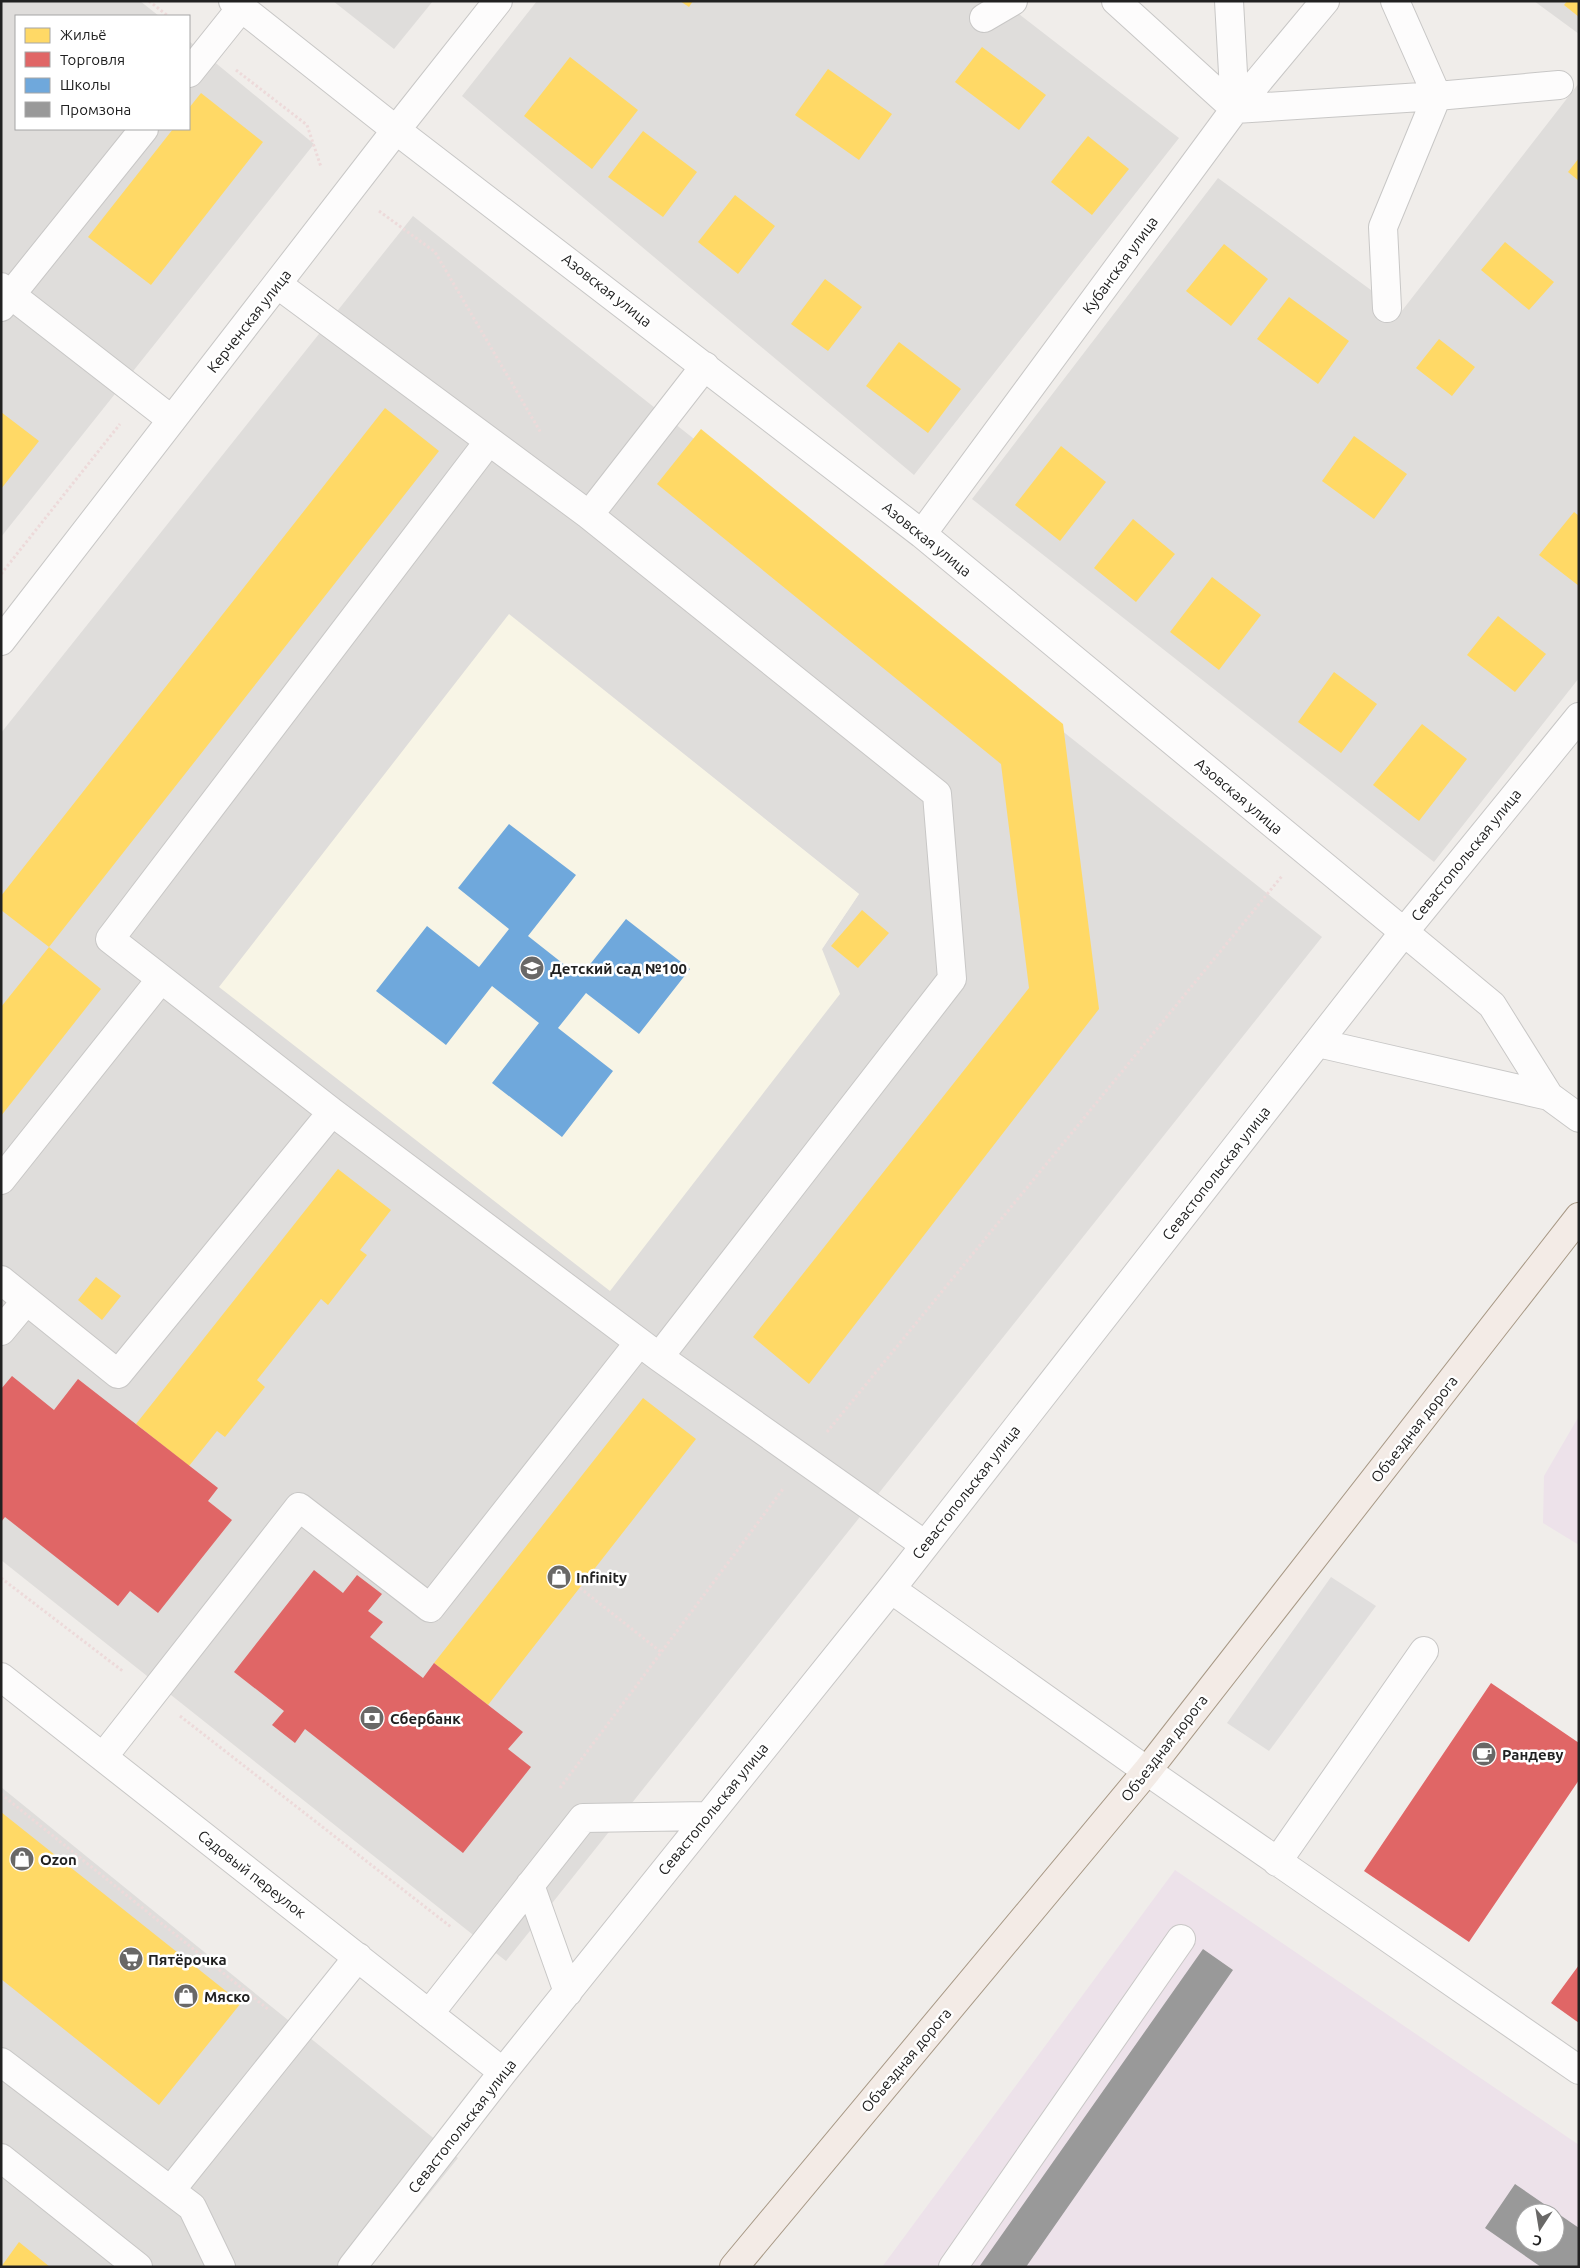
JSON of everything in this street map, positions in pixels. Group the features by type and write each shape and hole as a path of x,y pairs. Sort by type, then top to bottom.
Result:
{"main road":[{"name":"Объездная дорога","path":"734,2267 1147,1771 1579,1217"}],"street":[{"name":"Керченская улица","path":"1,641 498,1"},
{"path":"984,18 1013,1"},
{"path":"1116,1 1235,109 1437,96 1559,85"},
{"path":"1229,1 1235,109"},
{"name":"Кубанская улица","path":"922,534 1235,109 1325,1"},
{"path":"1386,308 1383,227 1437,96 1395,1"},
{"name":"Азовская улица","path":"237,4 396,130 922,534 1492,1005 1549,1096 1579,1118"},
{"path":"190,72 209,48 237,4"},
{"path":"143,130 5,296 172,420"},
{"path":"103,1757 299,1507 430,1608 648,1350 952,979 936,794 589,516 277,284"},
{"path":"589,516 705,366"},
{"path":"489,441 110,940 332,1112 648,1350 925,1545"},
{"name":"Севастопольская улица","path":"352,2267 504,2072 891,1589 1404,932 1579,717"},
{"path":"1,1180 161,979"},
{"path":"1318,1043 1549,1096"},
{"path":"1,1280 118,1374 332,1112"},
{"path":"1,1331 26,1301"},
{"path":"891,1589 1147,1771 1579,2070"},
{"path":"1278,1862 1424,1651"},
{"name":"Садовый переулок","path":"1,1677 504,2072"},
{"path":"430,2014 583,1818 708,1816"},
{"path":"530,1886 568,1992"},
{"path":"954,2267 1181,1939"},
{"path":"172,2190 358,1957"},
{"path":"1,2062 192,2206 221,2267"},
{"path":"1,2158 138,2267"}],"path":[{"path":"149,1 167,15"},
{"path":"209,48 307,126 321,169 435,252 544,439"},
{"path":"555,1795 805,1460 1304,849"},
{"path":"1,1578 455,1930"},
{"path":"580,1588 661,1652"},
{"path":"1,1794 297,2033"}],"shaded area":[{"path":"1,1 140,1 158,15 15,15 15,130 190,130 190,42 314,144 1,537"},
{"path":"333,1 433,1 394,49"},
{"path":"537,1 1002,1 1179,138 914,475 462,96"},
{"path":"1534,1 1579,1 1579,34"},
{"path":"1579,83 1579,678 1434,862 972,499 1218,178 1401,312"},
{"path":"413,216 1322,937 506,1961 1,1560 1,733","holes":["509,615 859,894 822,949"]},
{"name":"Детский сад №100","path":"509,614 859,894 822,949 840,994 610,1291 219,987"},
{"path":"1579,1416 1579,1545 1543,1523 1544,1476"},
{"path":"1331,1577 1376,1606 1269,1751 1227,1723"},
{"path":"1,1787 458,2158 370,2267 1,2267"},
{"path":"1175,1870 1579,2145 1579,2267 882,2267"}],"building: Жильё":[{"path":"680,1 693,1 689,7"},
{"path":"1567,1 1579,1 1579,17 1564,5"},
{"path":"982,47 1046,95 1019,130 955,82"},
{"path":"570,57 638,110 592,169 524,116"},
{"path":"828,69 892,114 859,160 795,115"},
{"path":"201,93 263,142 151,285 88,237 172,130 190,130 190,107"},
{"path":"643,131 697,172 663,217 608,177"},
{"path":"1088,136 1129,169 1092,215 1051,182"},
{"path":"1579,158 1579,181 1568,172"},
{"path":"735,195 775,226 738,274 698,242"},
{"path":"1505,242 1554,282 1529,310 1481,270"},
{"path":"1224,244 1268,279 1231,326 1186,291"},
{"path":"825,279 862,307 828,351 791,324"},
{"path":"1289,297 1349,341 1318,384 1257,339"},
{"path":"1439,339 1475,367 1452,396 1416,368"},
{"path":"899,342 961,389 928,433 866,386"},
{"path":"385,408 439,451 49,947 1,910 1,896"},
{"path":"1,412 39,441 1,489"},
{"path":"701,429 1063,724 1099,1009 809,1384 753,1337 1029,988 1001,764 657,484"},
{"path":"1354,436 1407,474 1374,519 1322,481"},
{"path":"1061,446 1106,482 1060,541 1015,505"},
{"path":"1574,512 1579,516 1579,586 1539,555"},
{"path":"1133,519 1175,554 1136,602 1094,568"},
{"path":"1212,577 1261,615 1219,670 1170,632"},
{"path":"1498,616 1546,654 1515,692 1467,655"},
{"path":"1334,672 1377,704 1341,753 1298,722"},
{"path":"1422,724 1467,759 1419,821 1373,785"},
{"path":"862,910 889,933 858,968 831,946"},
{"path":"49,947 101,989 1,1116 1,1007"},
{"path":"338,1169 391,1210 360,1250 367,1255 328,1305 321,1299 257,1380 265,1387 225,1437 217,1431 189,1466 136,1424"},
{"path":"96,1277 121,1296 102,1320 78,1300"},
{"path":"643,1398 696,1439 488,1705 434,1663"},
{"path":"1,1812 241,2003 159,2105 1,1979"},
{"path":"19,2242 50,2267 1,2267"}],"building: Торговля":[{"path":"12,1376 54,1410 78,1379 218,1488 208,1501 232,1520 158,1613 130,1591 118,1606 5,1517 1,1522 1,1389"},
{"path":"314,1570 343,1593 357,1575 382,1594 368,1611 383,1622 370,1637 423,1678 434,1663 523,1732 508,1749 531,1767 463,1853 305,1729 295,1743 272,1725 284,1711 234,1672"},
{"path":"1491,1683 1579,1743 1579,1780 1469,1942 1364,1871"},
{"path":"1579,1965 1579,2023 1551,2003"}],"building: Школы":[{"path":"509,824 576,875 528,936 580,977 626,919 690,969 639,1034 586,993 558,1028 613,1071 562,1137 492,1083 539,1023 492,986 446,1045 376,991 427,926 479,967 509,929 458,888"}],"building: Промзона":[{"path":"1203,1949 1233,1970 1026,2267 979,2267"},
{"path":"1515,2184 1543,2203 1515,2203 1515,2249 1485,2228"},
{"path":"1565,2218 1579,2228 1579,2267 1541,2267 1521,2253 1565,2253"}],"place":[{"name":"Детский сад №100","path":"532,968"},
{"name":"Infinity","path":"559,1577"},
{"name":"Сбербанк","path":"372,1718"},
{"name":"Рандеву","path":"1484,1754"},
{"name":"Ozon","path":"22,1859"},
{"name":"Пятёрочка","path":"131,1959"},
{"name":"Мяско","path":"186,1996"}]}
